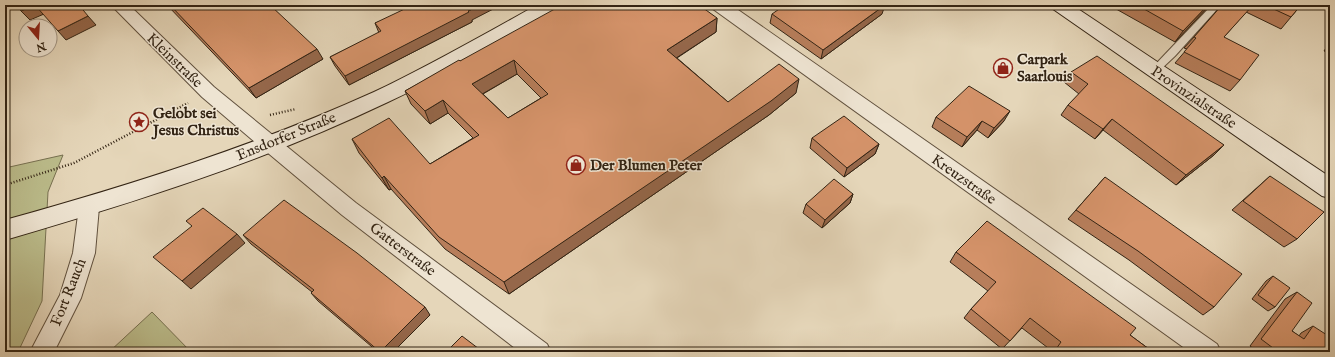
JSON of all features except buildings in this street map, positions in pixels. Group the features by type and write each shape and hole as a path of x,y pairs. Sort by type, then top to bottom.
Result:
{"main road":[{"name":"Ensdorfer Straße","path":"5,230 89,207 181,176 269,143 393,91 437,69 551,5"},
{"name":"Provinzialstraße","path":"1061,5 1330,189"}],"street":[{"name":"Kleinstraße","path":"119,5 208,92 269,143"},
{"name":"Kreuzstraße","path":"719,5 1209,352"},
{"name":"Gatterstraße","path":"269,143 349,209 539,352"},
{"name":"Fort Rauch","path":"42,352 70,298 84,253 89,207"}],"lane":[{"path":"1155,70 1172,54 1217,5"}],"path":[{"path":"5,185 74,163 208,92"}],"green space":[{"path":"63,155 48,192 42,301 18,352 5,352 5,168"},
{"path":"152,312 191,352 109,352"}],"place":[{"name":"Carpark Saarlouis","path":"1003,68"},
{"name":"Gelobt sei Jesus Christus","path":"139,122"},
{"name":"Der Blumen Peter","path":"576,165"}]}
